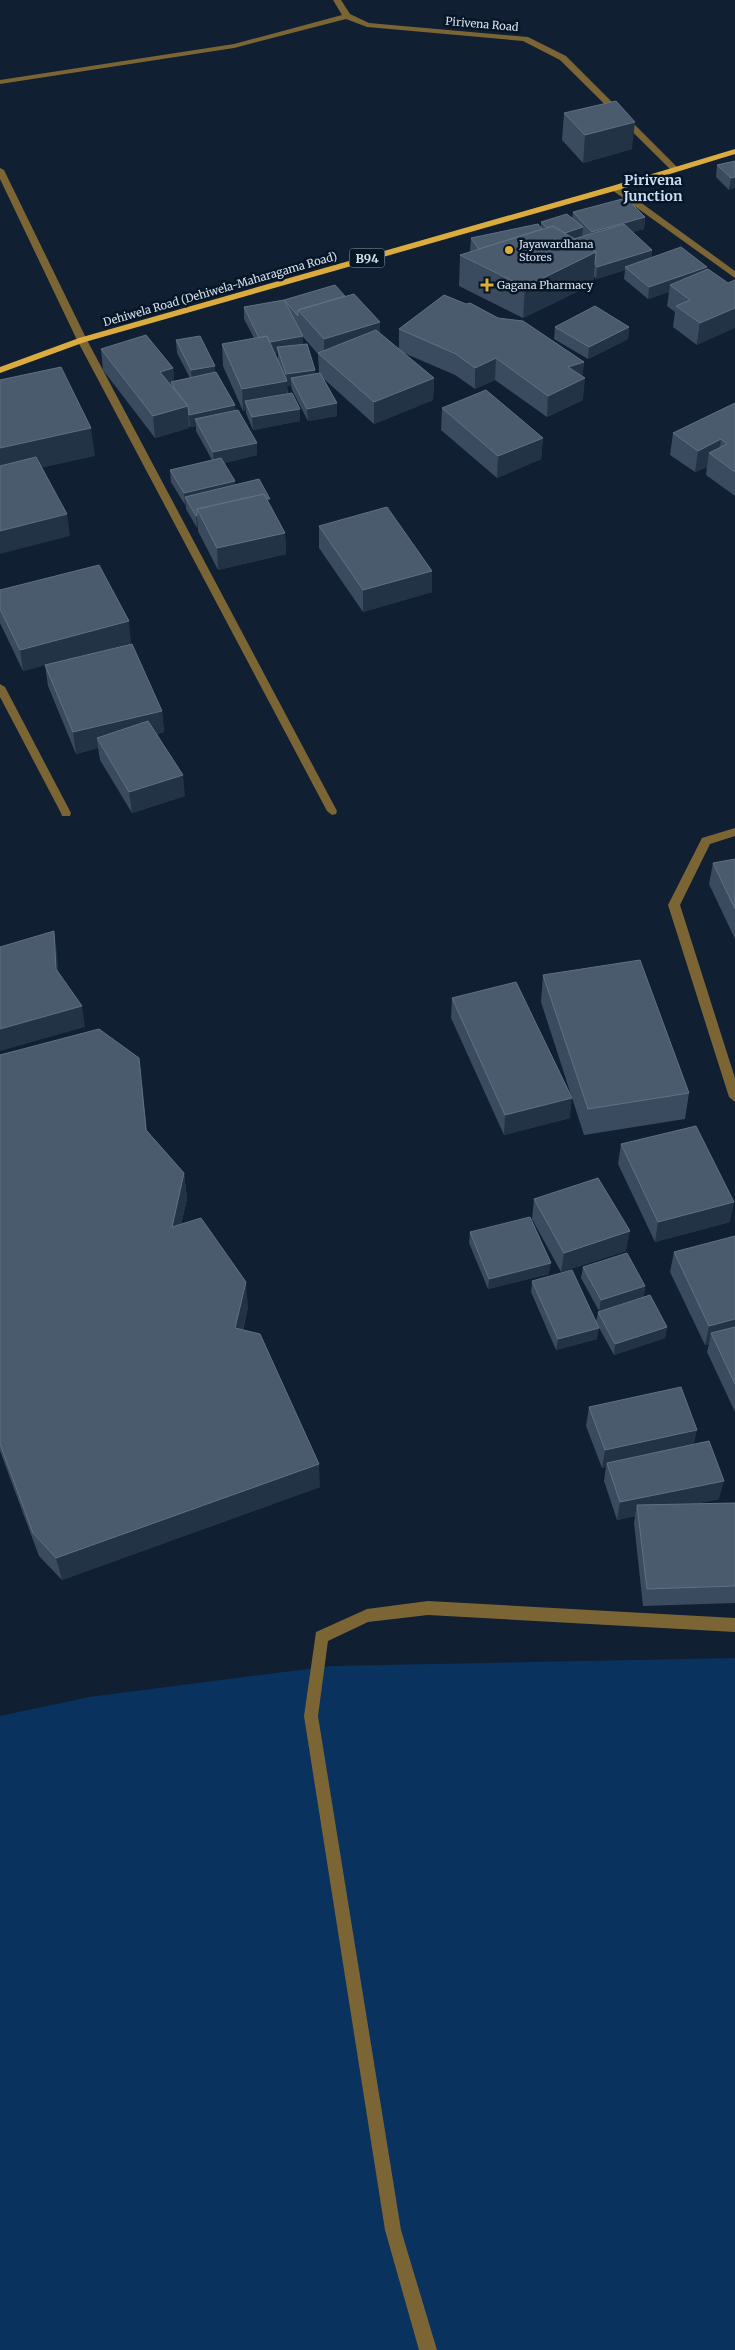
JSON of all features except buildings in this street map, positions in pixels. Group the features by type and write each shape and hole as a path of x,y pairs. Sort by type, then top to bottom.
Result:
{"main road":[{"name":"Dehiwela Road (Dehiwela-Maharagama Road)","path":"0,370 82,340 615,188 735,151"}],"street":[{"path":"0,82 234,46 347,16 338,0"},
{"name":"Pirivena Road","path":"347,16 367,25 525,39 563,58 676,170"},
{"path":"0,170 82,340 332,811"},
{"path":"615,188 735,275"},
{"path":"0,687 66,813"},
{"path":"735,832 706,841 674,905 735,1096"},
{"path":"428,2350 392,2230 311,1716 321,1637 368,1616 428,1608 735,1625"}],"shaded area":[{"path":"735,1658 735,2350 0,2350 0,1716 89,1697 331,1666"}],"place":[{"name":"Jayawardhana Stores","path":"509,250"},
{"name":"Gagana Pharmacy","path":"487,285"}],"district":[{"name":"Pirivena Junction","path":"653,188"}]}
